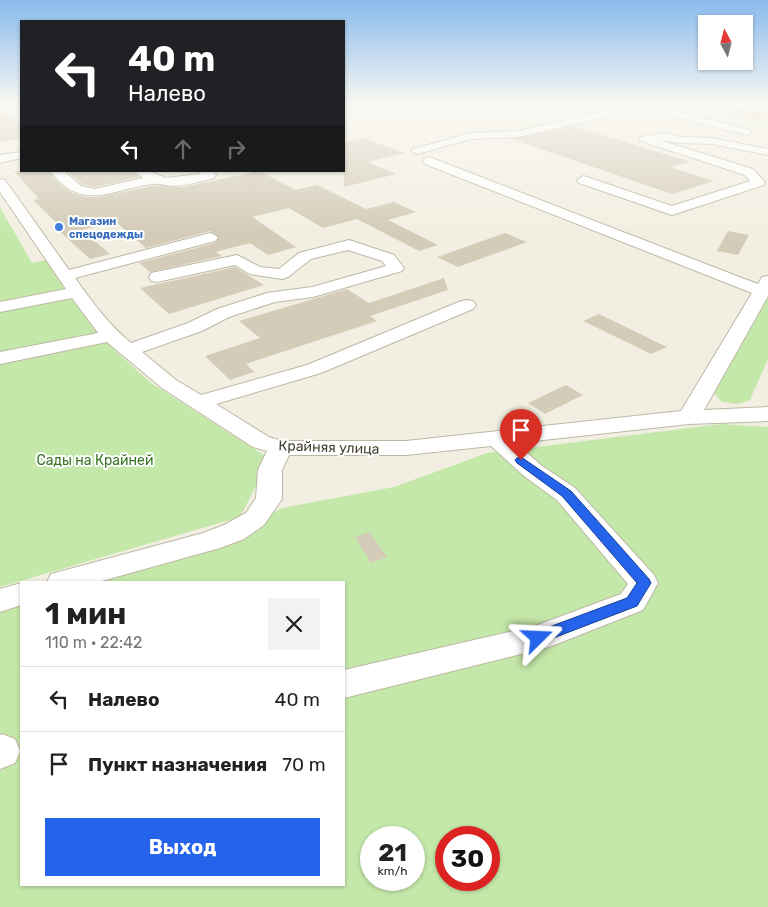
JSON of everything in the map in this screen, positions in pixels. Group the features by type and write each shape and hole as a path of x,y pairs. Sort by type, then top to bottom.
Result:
{"street":[{"path":"417,150 427,147"},
{"path":"672,147 749,172 764,183"},
{"path":"744,147 768,152"},
{"path":"0,159 20,155"},
{"path":"429,161 736,282 766,286 689,418"},
{"path":"706,171 741,181 764,183"},
{"path":"57,172 77,188 95,193 153,180 175,183 210,175 206,172"},
{"path":"141,172 153,180"},
{"path":"583,180 672,212 764,183"},
{"name":"Крайняя улица","path":"0,183 89,310 112,336 169,384 261,442 281,448 406,448 689,418 768,414"},
{"path":"0,307 210,238"},
{"path":"129,350 195,327 223,313 273,297 313,292 396,268 388,258 349,244 305,256 282,274 256,271 237,260 157,277"},
{"path":"282,274 287,295"},
{"path":"200,402 314,369 467,305"},
{"path":"0,358 112,336"},
{"path":"345,684 538,638 632,602 644,583 566,494 534,471 496,438"},
{"path":"76,580 210,541 234,532 255,519 269,499 270,470 281,448"},
{"path":"0,601 20,594"}],"green space":[{"name":"Сады на Крайней","path":"0,207 32,263 46,260 100,337 151,383 270,459 240,517 0,587"},
{"path":"768,282 768,359 750,400 738,404 722,402 712,391"},
{"path":"721,424 768,427 768,907 0,907 0,602 20,596 20,886 345,886 345,581 75,581 227,540 282,508 394,487 487,453"}],"building":[{"path":"345,147 389,147 405,153 367,162 396,174 344,187"},
{"path":"536,147 643,147 691,162 670,167 714,181 672,194"},
{"path":"14,171 49,172 61,185 73,193 86,197 98,197 153,186 183,187 262,172 295,190 317,185 366,209 394,202 416,212 388,220 438,245 419,251 357,219 323,228 289,208 252,217 296,247 268,255 250,243 216,252 222,256 150,272 139,263 215,243 219,237 210,231 146,248 116,222 82,230 110,254 90,259 55,227 60,226 33,200 39,199"},
{"path":"68,172 133,172 139,177 95,187 82,184"},
{"path":"728,231 749,235 738,255 717,251"},
{"path":"505,233 527,242 458,267 437,257"},
{"path":"235,267 264,285 169,314 140,288"},
{"path":"444,278 448,290 370,316 377,321 246,364 254,372 230,380 205,356 260,338 239,321 347,289 369,303"},
{"path":"599,314 667,347 651,354 583,321"},
{"path":"566,385 583,395 545,414 528,403"},
{"path":"370,532 387,557 371,563 355,537"}],"place":[{"name":"Магазин спецодежды","path":"59,227"}],"route":[{"path":"521,460 566,494 644,583 632,602 538,638"}]}
